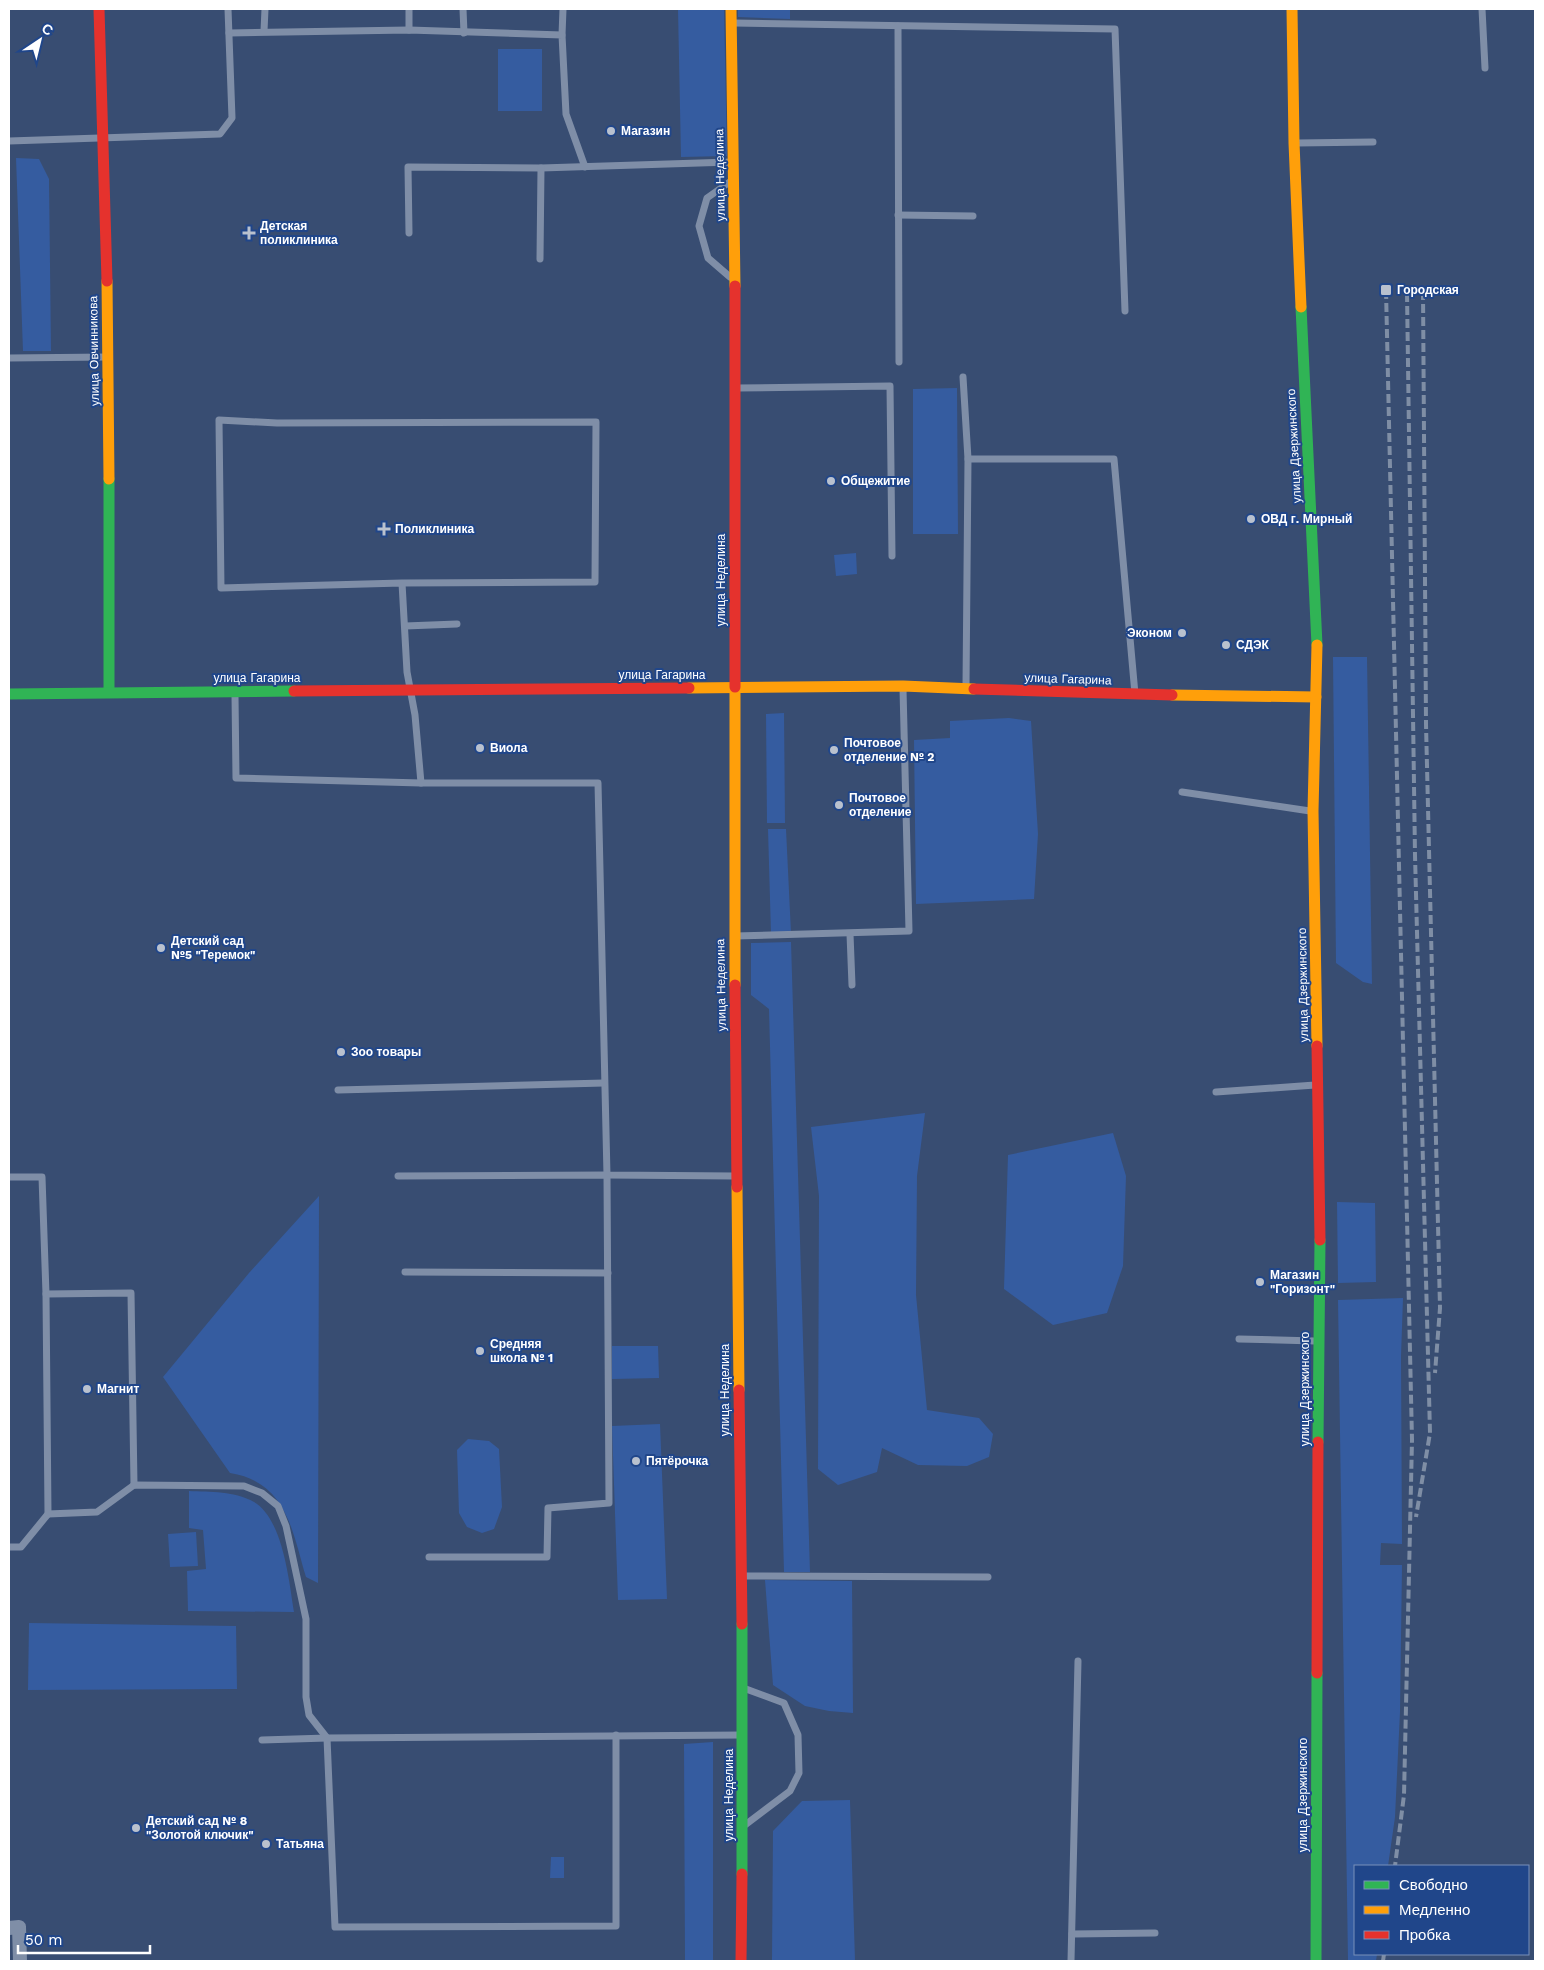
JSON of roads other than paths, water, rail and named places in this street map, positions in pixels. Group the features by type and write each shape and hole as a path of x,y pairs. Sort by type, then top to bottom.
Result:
{"street":[{"name":"улица Овчинникова","path":"99,9 109,357 109,692"},
{"name":"улица Неделина","path":"731,9 736,388 734,936 743,1688 741,1961"},
{"name":"улица Дзержинского","path":"1292,9 1294,143 1317,647 1313,811 1319,1085 1319,1262 1321,1292 1318,1341 1316,1961"},
{"name":"улица Гагарина","path":"9,694 903,686 966,690 1135,695 1316,697"},
{"path":"9,1928 19,1927 20,1961"}],"lane":[{"path":"9,140 220,134 232,118 228,9"},
{"path":"264,31 265,9"},
{"path":"409,9 409,30"},
{"path":"463,9 464,32"},
{"path":"563,9 562,34 566,114 585,167"},
{"path":"1482,9 1484,68"},
{"path":"731,23 1115,29 1125,311"},
{"path":"898,26 899,362"},
{"path":"229,33 409,30 562,34"},
{"path":"1294,143 1373,142"},
{"path":"408,233 408,167 541,168 733,162"},
{"path":"540,259 541,168"},
{"path":"734,179 717,188 707,198 699,226 708,258 735,280"},
{"path":"898,215 973,216"},
{"path":"9,358 109,357"},
{"path":"963,377 968,459 966,690"},
{"path":"736,388 890,386 892,556"},
{"path":"219,420 278,423 596,422 595,582 402,583 221,588 219,420"},
{"path":"968,459 1114,460 1135,695"},
{"path":"402,583 406,626 407,672 412,690 421,783"},
{"path":"406,626 457,624"},
{"path":"734,936 909,931 903,686"},
{"path":"235,692 236,778 421,783 598,783 607,1175 609,1503 548,1508 547,1557 429,1557"},
{"path":"1182,792 1313,811"},
{"path":"850,934 852,985"},
{"path":"338,1090 604,1083"},
{"path":"1216,1092 1319,1085"},
{"path":"398,1176 737,1176"},
{"path":"9,1177 42,1177 46,1294 48,1514 21,1547 9,1547"},
{"path":"405,1272 608,1273"},
{"path":"46,1294 130,1293 134,1485"},
{"path":"1239,1338 1318,1341"},
{"path":"48,1514 97,1512 134,1485 244,1486 262,1493 278,1506 286,1526 306,1619 306,1698 309,1715 327,1738 335,1927 616,1926 616,1736"},
{"path":"741,1576 988,1577"},
{"path":"1071,1961 1078,1661"},
{"path":"743,1688 784,1703 798,1735 799,1773 790,1791 743,1826"},
{"path":"262,1740 743,1734"},
{"path":"1072,1934 1155,1933"}],"railway":[{"path":"1386,290 1412,1440 1404,1795 1395,1865"},
{"path":"1423,291 1426,724 1440,1308 1435,1373"},
{"path":"1407,293 1415,855 1430,1433 1416,1517"},
{"path":"1383,1961 1384,1955"}],"place":[{"name":"Магазин","path":"611,131"},
{"name":"Детская поликлиника","path":"249,233"},
{"name":"Городская","path":"1386,290"},
{"name":"Общежитие","path":"831,481"},
{"name":"ОВД г. Мирный","path":"1251,519"},
{"name":"Поликлиника","path":"384,529"},
{"name":"Эконом","path":"1182,633"},
{"name":"СДЭК","path":"1226,645"},
{"name":"Виола","path":"480,748"},
{"name":"Почтовое отделение № 2","path":"834,750"},
{"name":"Почтовое отделение","path":"839,805"},
{"name":"Детский сад №5 \"Теремок\"","path":"161,948"},
{"name":"Зоо товары","path":"341,1052"},
{"name":"Магазин \"Горизонт\"","path":"1260,1282"},
{"name":"Средняя школа № 1","path":"480,1351"},
{"name":"Магнит","path":"87,1389"},
{"name":"Пятёрочка","path":"636,1461"},
{"name":"Детский сад № 8 \"Золотой ключик\"","path":"136,1828"},
{"name":"Татьяна","path":"266,1844"}]}
